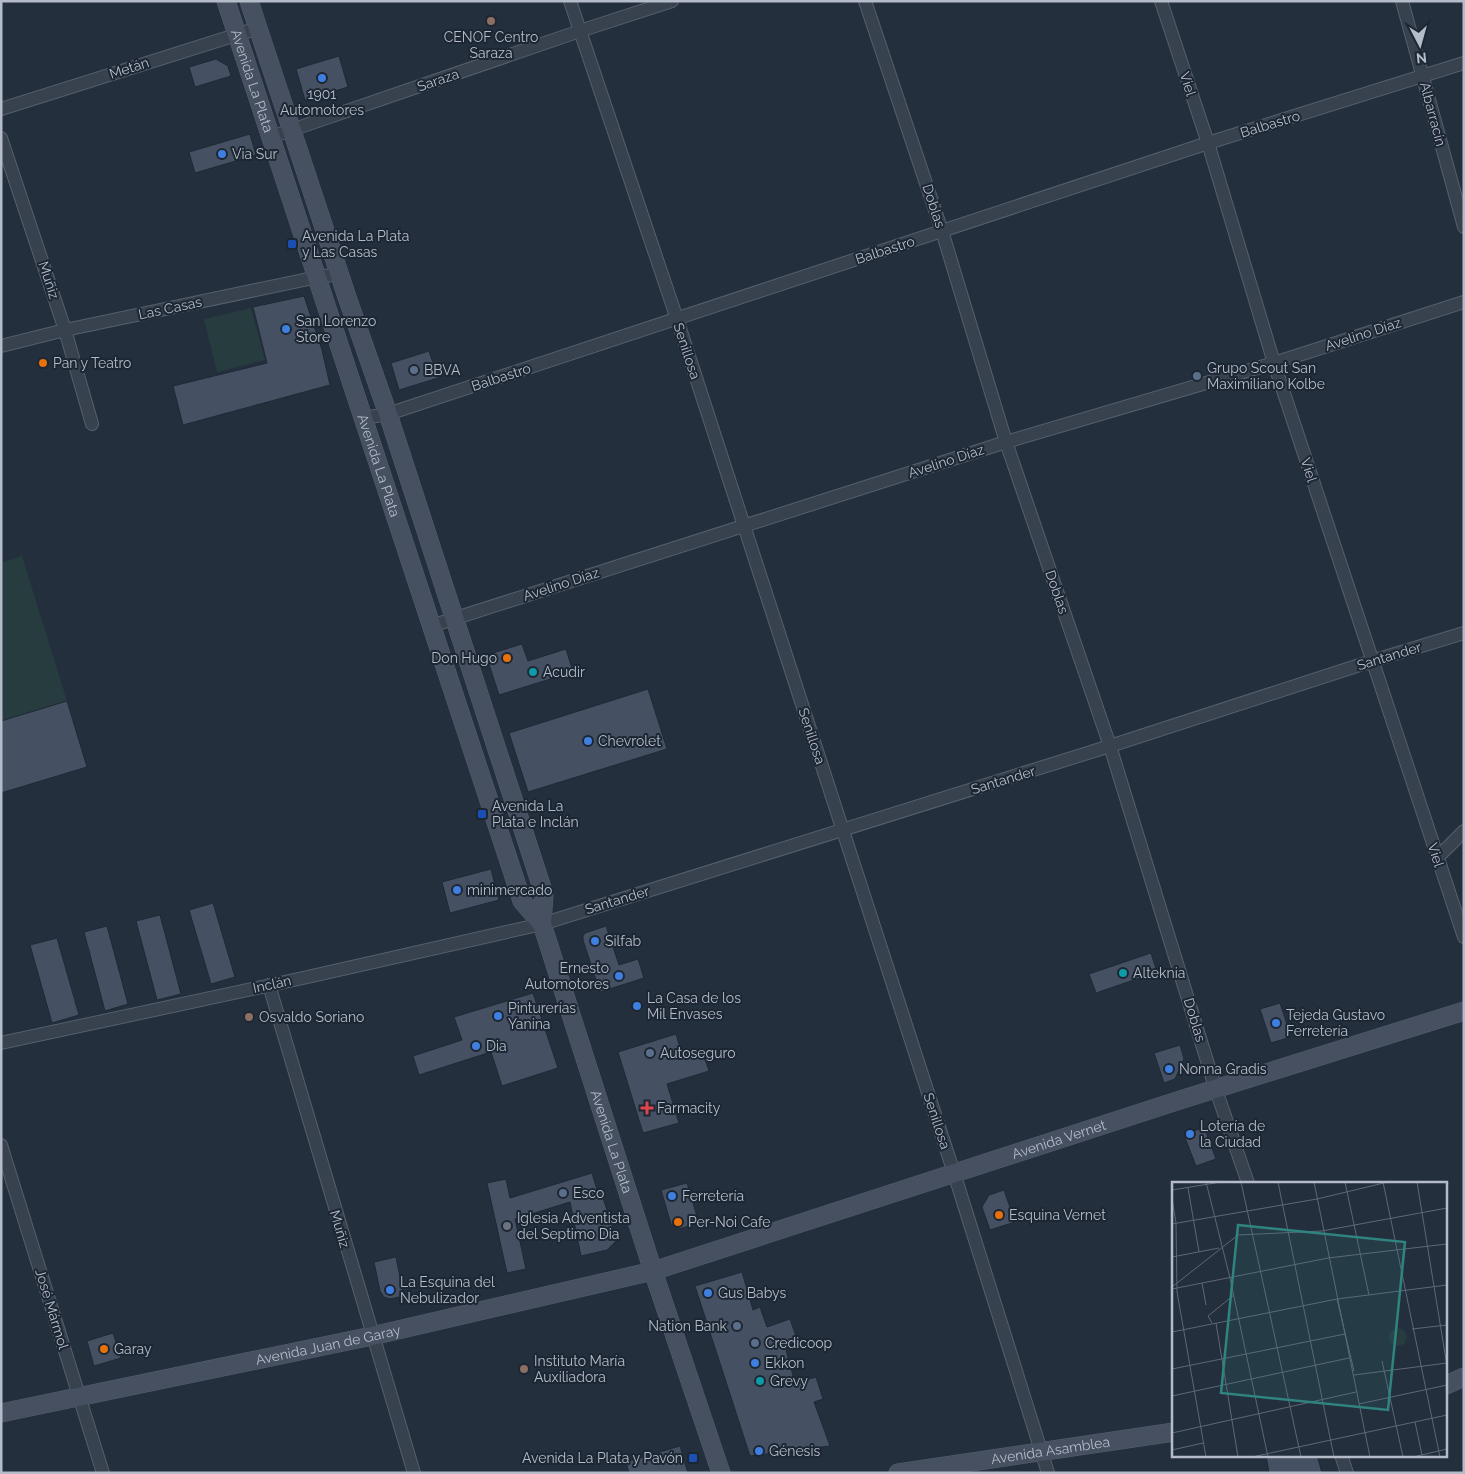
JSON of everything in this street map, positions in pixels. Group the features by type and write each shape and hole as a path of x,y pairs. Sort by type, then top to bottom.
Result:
{"main road":[{"name":"Avenida La Plata","path":"226,1 522,901 542,924"},
{"name":"Avenida La Plata","path":"249,1 339,274 388,414 544,894 542,924 653,1271 721,1473"},
{"name":"Avenida Vernet","path":"653,1271 1464,1011"},
{"name":"Avenida Juan de Garay","path":"1,1414 372,1336 653,1271"},
{"path":"1448,1384 1464,1377"},
{"name":"Avenida Asamblea","path":"898,1473 1172,1432"}],"street":[{"name":"Senillosa","path":"570,1 677,319 954,1174 1048,1473"},
{"name":"Saraza","path":"271,137 672,1"},
{"name":"Doblas","path":"865,1 942,232 1006,442 1110,746 1216,1090 1248,1182"},
{"name":"Viel","path":"1161,1 1208,143 1274,363 1464,937"},
{"name":"Albarracín","path":"1402,1 1464,227"},
{"name":"Metán","path":"1,109 258,28"},
{"name":"Balbastro","path":"364,418 388,414 1208,143 1464,63"},
{"name":"Muñiz","path":"1,138 66,330 92,424"},
{"name":"Las Casas","path":"1,346 66,330 339,274"},
{"name":"Avelino Díaz","path":"431,626 1006,442 1274,363 1464,302"},
{"name":"Santander","path":"542,924 1464,633"},
{"path":"1437,858 1464,831"},
{"name":"Inclán","path":"1,1042 542,924"},
{"name":"Muñiz","path":"268,985 414,1473"},
{"name":"José Mármol","path":"1,1145 104,1473"},
{"path":"1341,1456 1347,1473"}],"green space":[{"path":"251,308 265,360 217,372 204,319"},
{"path":"22,556 67,701 1,721 1,563"}],"building":[{"name":"1901 Automotores","path":"339,56 348,87 305,100 296,69"},
{"path":"216,59 228,66 231,76 195,87 189,67"},
{"name":"Via Sur","path":"250,134 256,155 195,173 189,152"},
{"path":"304,296 322,350 330,385 183,425 173,386 267,363 253,307"},
{"name":"BBVA","path":"429,351 438,378 399,390 391,363"},
{"name":"Acudir","path":"522,644 528,661 566,649 573,672 499,695 486,655"},
{"name":"Chevrolet","path":"648,689 667,749 528,792 509,733"},
{"path":"67,701 87,767 1,793 1,721"},
{"path":"491,869 499,900 450,913 442,882"},
{"path":"213,903 235,977 211,984 189,910"},
{"path":"160,915 181,994 157,1000 136,921"},
{"path":"107,926 128,1004 105,1011 84,932"},
{"path":"606,926 619,965 638,959 644,978 600,992 583,936 585,933"},
{"path":"57,938 79,1015 52,1023 30,945"},
{"name":"Alteknia","path":"1151,953 1157,972 1096,993 1089,974"},
{"path":"533,993 558,1068 502,1086 491,1052 419,1075 413,1056 462,1040 454,1017"},
{"name":"Tejeda Gustavo Ferretería","path":"1280,1003 1291,1037 1271,1043 1260,1009"},
{"path":"676,1034 682,1054 702,1049 709,1071 667,1084 679,1123 643,1133 618,1052"},
{"name":"Nonna Gradis","path":"1180,1045 1184,1059 1175,1079 1164,1083 1154,1053"},
{"path":"1204,1127 1216,1159 1196,1166 1184,1135"},
{"path":"592,1173 598,1193 601,1192 617,1240 607,1250 581,1256 570,1202 515,1219 526,1269 507,1273 487,1183 506,1179 510,1198"},
{"path":"687,1183 699,1223 679,1229 671,1224 661,1190"},
{"name":"Esquina Vernet","path":"1004,1190 1015,1222 990,1230 982,1207 989,1195"},
{"path":"396,1257 404,1296 390,1299 384,1297 380,1291 374,1262"},
{"path":"742,1272 753,1310 760,1307 767,1327 790,1319 798,1342 785,1346 795,1383 816,1377 823,1399 814,1402 830,1446 750,1456 695,1286"},
{"name":"Garay","path":"113,1333 121,1358 94,1366 87,1341"},
{"path":"680,1446 688,1473 629,1473 626,1462"},
{"path":"1266,1456 1317,1456 1322,1473 1269,1473"}],"place":[{"name":"CENOF Centro Saraza","path":"491,21"},
{"name":"1901 Automotores","path":"322,78"},
{"name":"Via Sur","path":"222,154"},
{"name":"Avenida La Plata y Las Casas","path":"292,244"},
{"name":"San Lorenzo Store","path":"286,329"},
{"name":"Pan y Teatro","path":"43,363"},
{"name":"BBVA","path":"414,370"},
{"name":"Grupo Scout San Maximiliano Kolbe","path":"1197,376"},
{"name":"Don Hugo","path":"507,658"},
{"name":"Acudir","path":"533,672"},
{"name":"Chevrolet","path":"588,741"},
{"name":"Avenida La Plata e Inclán","path":"482,814"},
{"name":"minimercado","path":"457,890"},
{"name":"Silfab","path":"595,941"},
{"name":"Alteknia","path":"1123,973"},
{"name":"Ernesto Automotores","path":"619,976"},
{"name":"La Casa de los Mil Envases","path":"637,1006"},
{"name":"Pinturerías Yanina","path":"498,1016"},
{"name":"Osvaldo Soriano","path":"249,1017"},
{"name":"Tejeda Gustavo Ferretería","path":"1276,1023"},
{"name":"Dia","path":"476,1046"},
{"name":"Autoseguro","path":"650,1053"},
{"name":"Nonna Gradis","path":"1169,1069"},
{"name":"Farmacity","path":"647,1108"},
{"name":"Lotería de la Ciudad","path":"1190,1134"},
{"name":"Esco","path":"563,1193"},
{"name":"Ferretería","path":"672,1196"},
{"name":"Esquina Vernet","path":"999,1215"},
{"name":"Per-Noi Cafe","path":"678,1222"},
{"name":"Iglesia Adventista del Septimo Dia","path":"507,1226"},
{"name":"La Esquina del Nebulizador","path":"390,1290"},
{"name":"Gus Babys","path":"708,1293"},
{"name":"Nation Bank","path":"737,1326"},
{"name":"Credicoop","path":"755,1343"},
{"name":"Garay","path":"104,1349"},
{"name":"Ekkon","path":"755,1363"},
{"name":"Instituto María Auxiliadora","path":"524,1369"},
{"name":"Grevy","path":"760,1381"},
{"name":"Génesis","path":"759,1451"},
{"name":"Avenida La Plata y Pavón","path":"693,1458"}]}
